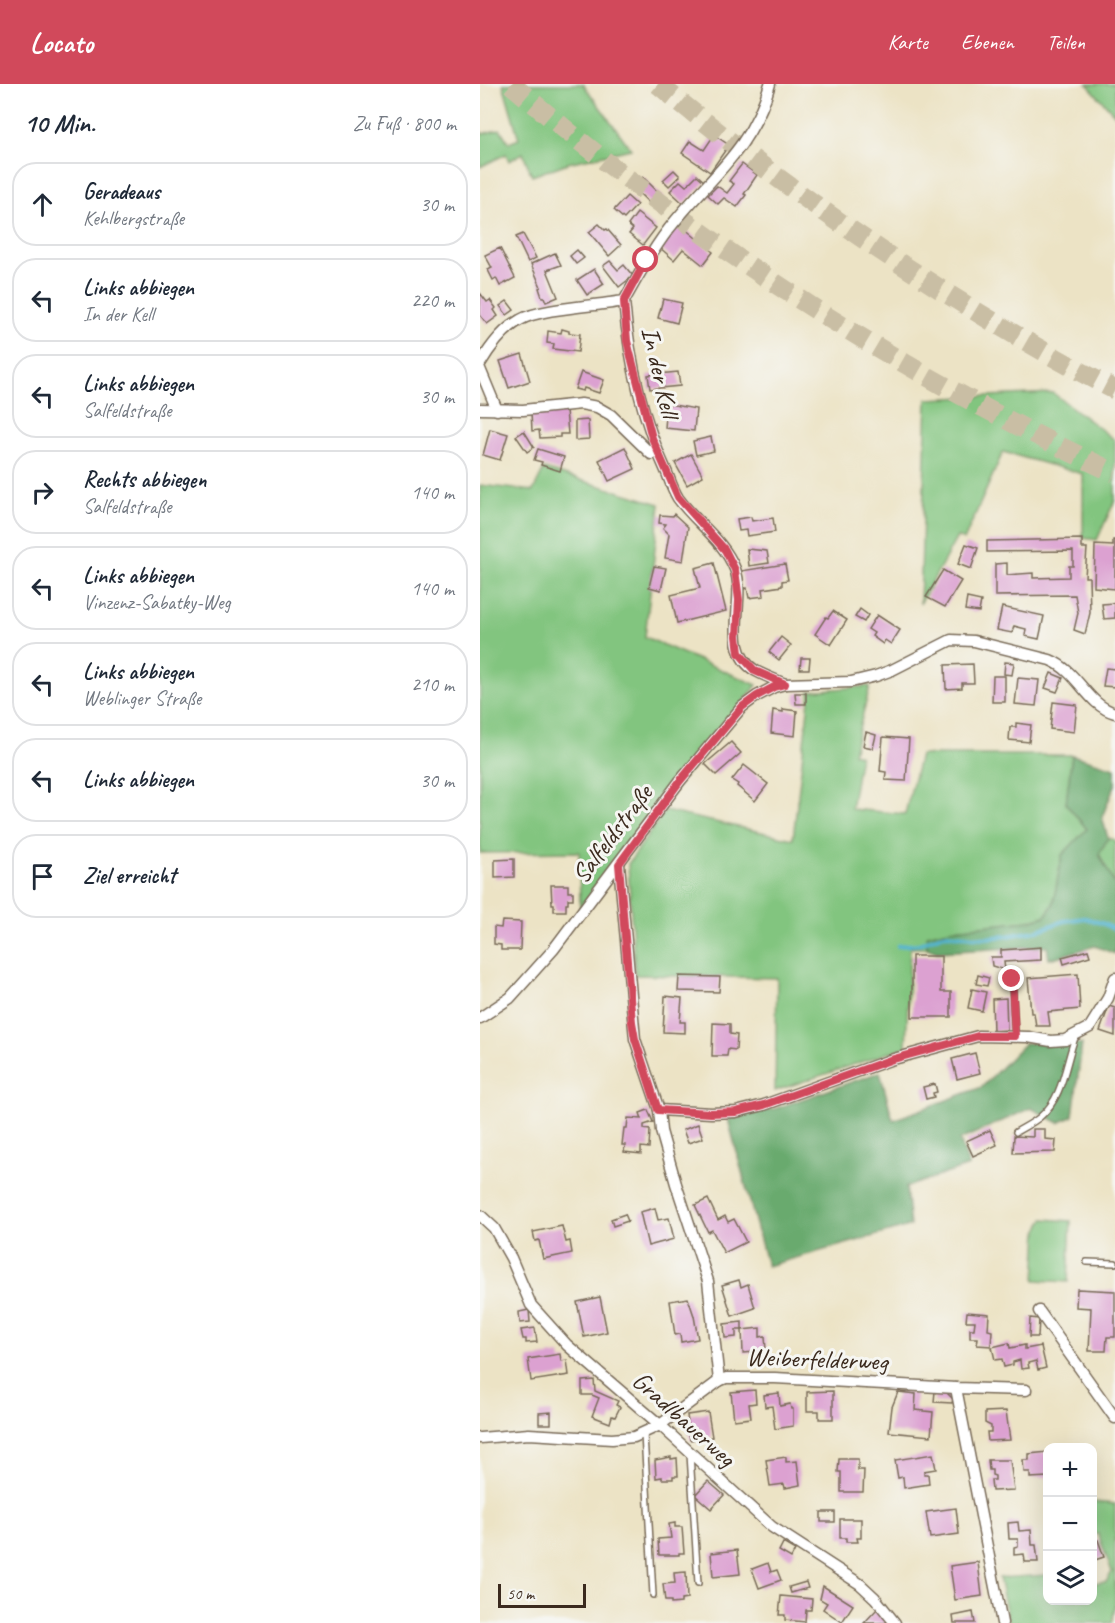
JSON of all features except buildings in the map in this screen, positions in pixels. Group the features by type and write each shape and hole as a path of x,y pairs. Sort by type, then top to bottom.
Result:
{"street":[{"path":"497,410 480,366 492,345 521,319 539,313 624,301 646,260 669,229 727,166 749,136 770,84"},
{"name":"In der Kell","path":"624,301 627,341 657,453 678,497 718,541 735,570 739,600 737,636 739,653"},
{"name":"In der Kell","path":"480,409 524,410 581,404 597,407 611,415 651,454 657,453"},
{"name":"Salfeldstraße","path":"480,1018 497,1008 517,991 554,950 680,781 742,707 774,687 785,684 850,682 876,676 951,640 962,640 1050,660 1061,665 1070,672 1098,705 1115,713"},
{"name":"Salfeldstraße","path":"739,653 755,671 785,684"},
{"path":"619,864 634,1030 658,1110 661,1131 676,1184 708,1281 719,1381"},
{"path":"658,1110 736,1112 764,1105 890,1060 978,1036 1065,1040 1090,1027 1108,998 1115,978"},
{"name":"Gradlbauerweg","path":"480,1215 494,1228 511,1258 531,1305 567,1345 660,1425 772,1527 860,1584 875,1598 895,1623"},
{"path":"1039,1311 1115,1418"},
{"name":"Weiberfelderweg","path":"480,1438 555,1434 612,1439 634,1437 660,1425 726,1378 1026,1390"},
{"path":"956,1388 1002,1623"}],"lane":[{"path":"1012,979 1015,1036"},
{"path":"1016,1132 1040,1118 1054,1102 1076,1034"},
{"path":"1087,1262 1115,1263"},
{"path":"644,1434 653,1595"},
{"path":"689,1453 698,1583"}],"green space":[{"path":"503,84 583,84 631,149 568,163 532,176 523,153 509,161 506,154 480,167 480,130 482,134 500,129 509,143 519,139"},
{"path":"1087,84 1115,84 1115,115"},
{"path":"1053,393 1115,440 1115,500 1097,540 1083,538 1083,474 1003,452 964,540 957,537 920,604 927,399"},
{"path":"544,469 660,504 645,637 757,685 580,908 579,852 480,853 480,485 533,491"},
{"path":"870,686 853,753 860,755 851,809 905,814 920,755 1072,755 1066,804 1087,829 1062,855 1053,905 1045,916 1029,921 954,929 927,935 927,948 910,948 906,1047 775,1091 777,978 635,975 628,864 665,811 793,839 810,691"},
{"path":"1072,755 1115,768 1115,785 1102,817 1108,838 1099,854 1115,885 1115,954 1095,946 1049,959 1047,946 937,952 927,948 927,935 954,929 1029,921 1045,916 1053,905 1062,855 1087,829 1066,804"},
{"path":"1108,838 1115,840 1115,885 1099,854"},
{"path":"1025,1043 1082,1044 1073,1116 1059,1123 1031,1108 960,1140 969,1166 906,1187 910,1226 767,1266 728,1119 777,1108 880,1072 893,1120 982,1087"},
{"path":"1044,1219 1071,1221 1068,1282 1035,1280 1038,1230"},
{"path":"1097,1502 1115,1504 1115,1608 1112,1623 1009,1623 999,1578 1043,1575 1043,1605 1097,1605 1097,1583 1106,1582 1112,1572 1098,1534"}],"waterway":[{"path":"898,946 919,944 944,934 984,938 1007,936 1085,918 1115,930"}],"tunnel":[{"path":"511,84 652,197 800,299 954,391 1115,473"},
{"path":"658,84 766,169 879,249 995,323 1115,390"}],"route":[{"path":"646,260 624,301 627,341 652,438 678,497 711,532 725,550 735,570 739,600 737,636 739,653 755,671 785,684 757,696 742,707 680,781 619,864 632,1022 635,1039 658,1110 736,1112 764,1105 890,1060 978,1036 1015,1036 1012,979"}]}
